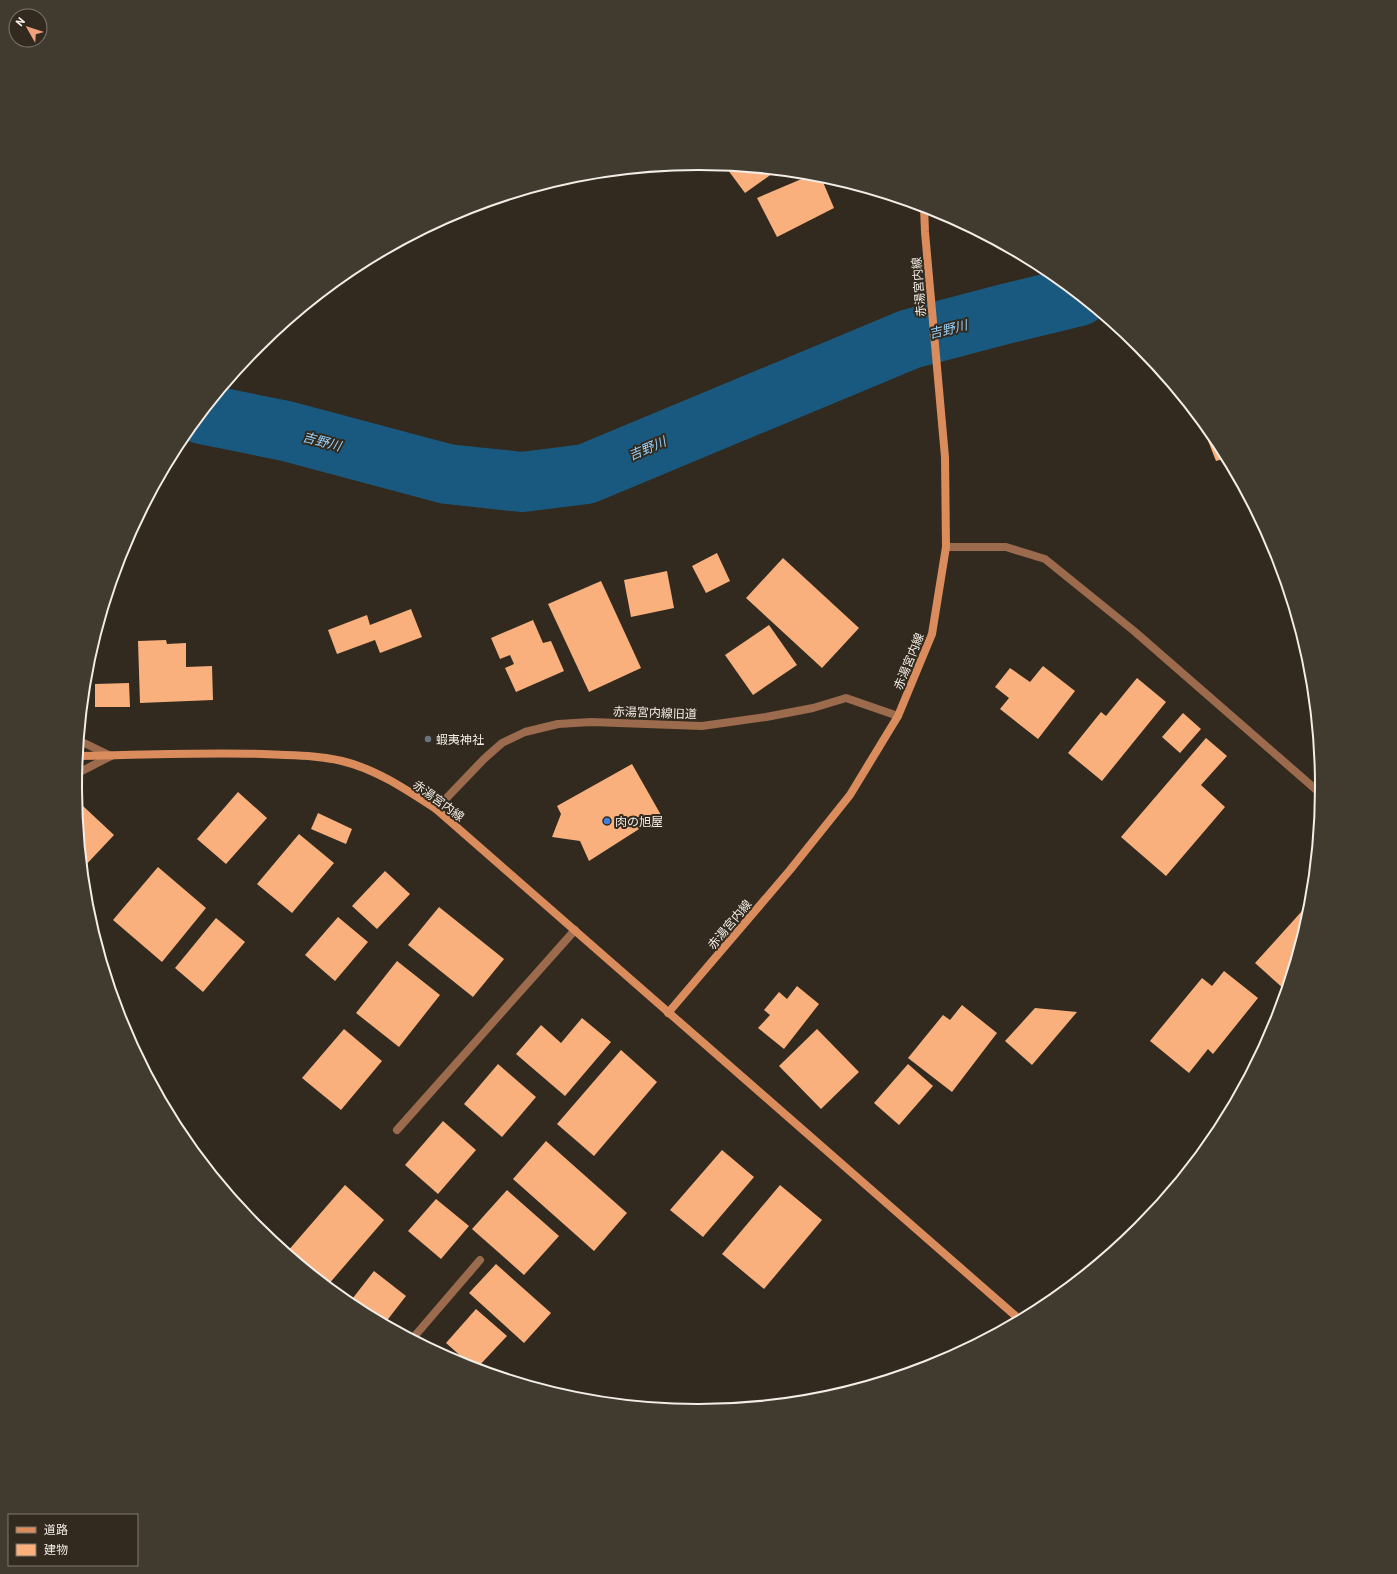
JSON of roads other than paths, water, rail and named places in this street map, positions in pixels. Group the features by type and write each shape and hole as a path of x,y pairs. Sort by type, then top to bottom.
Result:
{"main road":[{"name":"赤湯宮内線","path":"83,756 226,753 296,755 342,761 374,773 409,792 436,810 575,930 668,1013 790,870 850,795 898,716 932,634 946,547 945,457 924,213"},
{"path":"668,1013 1015,1316"}],"street":[{"path":"946,547 1006,547 1045,559 1134,631 1315,789"},
{"name":"赤湯宮内線旧道","path":"436,810 484,759 502,743 526,732 558,724 591,722 702,726 797,711 846,698 898,716"},
{"path":"83,743 111,756"},
{"path":"82,771 111,756"},
{"path":"397,1130 575,930"},
{"path":"416,1335 480,1260"}],"waterway":[{"name":"吉野川","path":"207,415 286,431 447,474 522,482 586,474 910,339 1073,297"}],"place":[{"name":"蝦夷神社","path":"428,739"},
{"name":"肉の旭屋","path":"607,821"}]}
